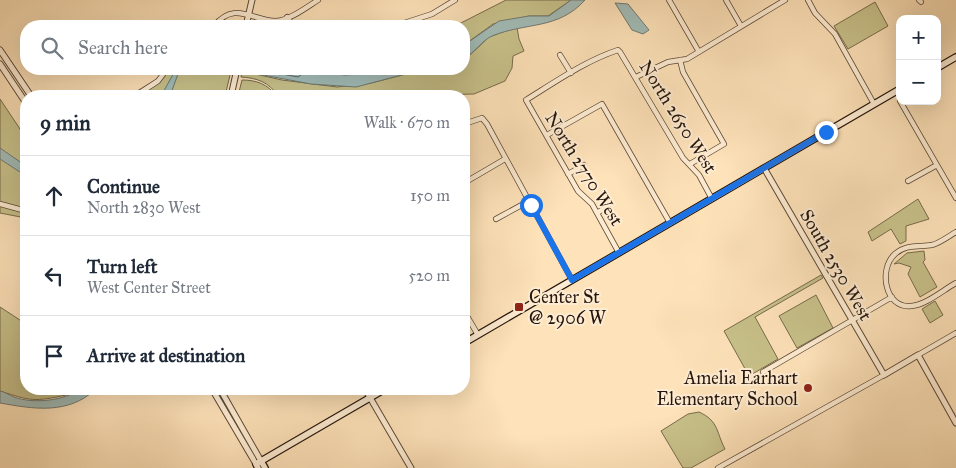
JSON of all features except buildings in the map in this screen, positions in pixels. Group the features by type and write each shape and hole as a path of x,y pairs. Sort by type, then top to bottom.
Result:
{"main road":[{"path":"941,66 956,57"},
{"path":"470,340 896,92"},
{"path":"256,465 375,395"},
{"path":"256,465 265,468"}],"street":[{"path":"247,20 252,0"},
{"path":"306,0 309,5"},
{"path":"221,20 226,15 248,14 276,20 287,17 318,0"},
{"path":"442,0 445,6"},
{"path":"414,20 432,14 455,0"},
{"path":"669,0 699,52"},
{"path":"726,0 741,26"},
{"path":"808,0 815,13 835,34 874,104"},
{"path":"636,77 668,62 680,60 699,52 781,1"},
{"path":"0,50 27,90"},
{"name":"North 2650 West","path":"571,73 608,53 618,50 683,158 699,175 712,199"},
{"path":"560,55 571,73"},
{"path":"680,60 683,72 724,144 690,164"},
{"path":"0,64 20,94"},
{"name":"North 2770 West","path":"571,73 526,100 578,191 592,204 619,252"},
{"path":"144,90 158,82 163,75"},
{"path":"232,90 236,75"},
{"path":"547,135 602,104 670,223"},
{"path":"902,105 955,194"},
{"path":"470,122 482,118 572,280"},
{"path":"470,179 505,159"},
{"path":"908,181 936,164"},
{"path":"568,174 584,165"},
{"name":"South 2530 West","path":"764,168 884,375"},
{"path":"496,219 529,201"},
{"path":"0,204 20,209"},
{"path":"597,213 608,206"},
{"path":"956,232 935,244 906,248 893,256 887,266 885,275 887,288 892,297 902,306 916,305 956,283"},
{"path":"763,372 892,297"},
{"path":"470,321 478,335"},
{"path":"718,468 956,333"},
{"path":"918,355 956,423"},
{"path":"215,395 256,465"},
{"path":"223,395 256,465"},
{"path":"368,395 411,468"}],"shaded area":[{"path":"506,0 571,0 548,16 529,16 493,24 470,41 470,20 467,20"},
{"path":"875,2 888,26 848,49 834,26"},
{"path":"517,27 524,51 513,56 512,68 505,81 474,94 470,94 470,90 273,90 267,84 252,78 241,77 241,75 260,75 282,80 337,87 371,83 402,75 470,75 470,55 489,37"},
{"path":"163,75 230,75 226,90 139,90"},
{"path":"242,80 261,84 271,90 240,90"},
{"path":"0,99 20,129 20,217 0,213"},
{"path":"918,199 929,219 906,226 906,241 900,244 891,229 872,241 868,232"},
{"path":"924,251 925,260 923,262 937,287 920,297 908,274 911,267 899,263 894,264 907,253"},
{"path":"821,275 823,278 755,317 778,359 749,376 724,331"},
{"path":"816,295 833,328 797,348 779,316"},
{"path":"935,301 943,315 930,323 922,309"},
{"path":"0,307 20,320 20,395 66,395 47,399 33,399 0,391"},
{"path":"699,412 714,423 725,449 691,468 683,468 661,431 688,414"}],"water":[{"path":"571,0 585,0 575,10 553,21 492,36 470,54 470,41 499,21 529,16 549,16"},
{"path":"615,3 628,4 649,30 643,34 632,30"},
{"path":"173,75 178,75 172,90 164,90"},
{"path":"263,75 402,75 356,87 311,84"},
{"path":"0,148 20,162 20,172 0,159"},
{"path":"0,391 14,397 39,401 66,396 88,395 74,403 50,408 0,403"}],"place":[{"name":"Center St @ 2906 W","path":"519,307"},
{"name":"Amelia Earhart Elementary School","path":"808,388"}],"route":[{"path":"531,205 572,280 826,132"}]}
